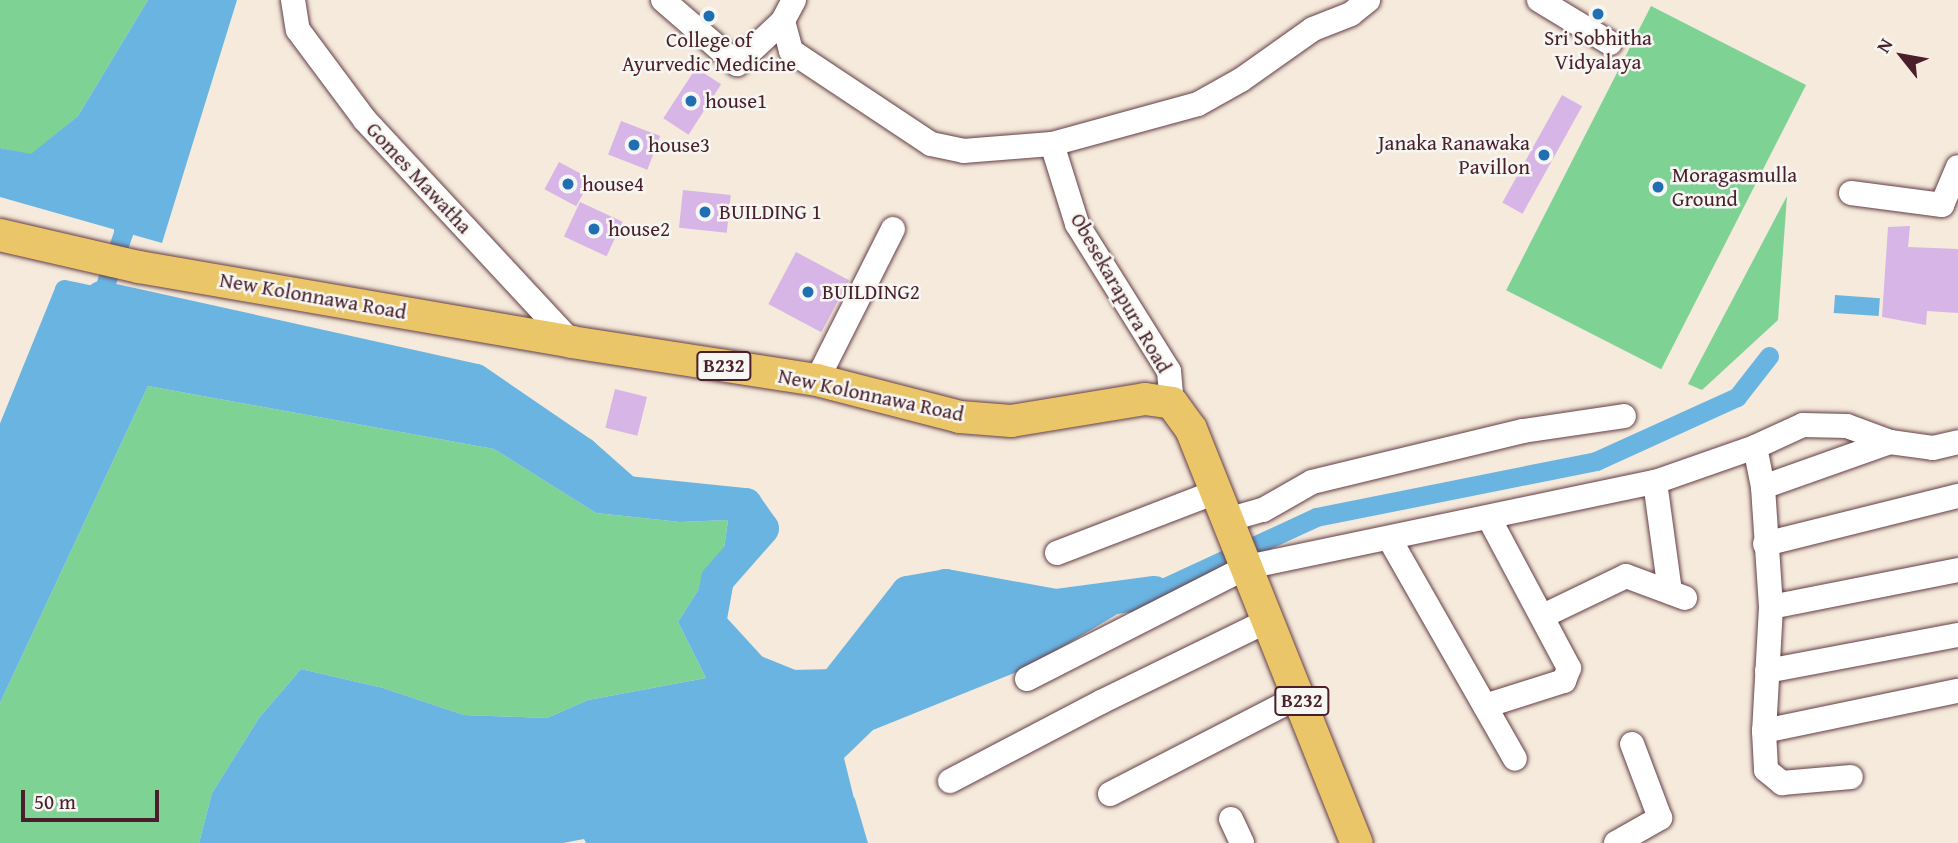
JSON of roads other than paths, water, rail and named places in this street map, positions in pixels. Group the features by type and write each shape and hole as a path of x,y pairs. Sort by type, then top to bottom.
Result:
{"main road":[{"name":"New Kolonnawa Road","path":"0,235 139,267 571,342 817,380 960,417 1011,421 1146,399 1172,403"},
{"name":"B232","path":"1172,403 1191,429 1357,843"}],"street":[{"name":"Gomes Mawatha","path":"293,0 298,30 365,120 571,342"},
{"path":"663,0 737,64 788,10"},
{"path":"788,10 791,51 930,144 963,151 1052,144 1198,104 1241,80 1313,29 1351,14 1368,0"},
{"path":"1539,0 1610,43"},
{"name":"Obesekarapura Road","path":"1052,144 1077,224 1169,371 1172,403"},
{"path":"1850,193 1942,205 1958,167"},
{"path":"817,380 894,229"},
{"path":"1057,553 1224,513 1263,510 1312,482 1523,431 1623,416"},
{"path":"1027,679 1245,564 1489,518 1655,482 1755,447 1803,425 1847,426 1890,442 1933,448 1958,442"},
{"path":"1763,487 1890,442"},
{"path":"1755,447 1763,487 1771,607 1764,730 1766,770 1782,783 1852,778"},
{"path":"1543,616 1626,576 1677,595 1655,482"},
{"path":"1765,544 1958,496"},
{"path":"1485,706 1564,681 1569,668 1489,518"},
{"path":"1389,538 1514,759"},
{"path":"1771,607 1958,570"},
{"path":"950,781 1101,702 1269,620"},
{"path":"1767,671 1958,635"},
{"path":"1764,730 1958,691"},
{"path":"1110,794 1300,696"},
{"path":"1616,843 1660,818 1632,744"},
{"path":"1231,819 1241,843"}],"water":[{"path":"148,0 237,0 162,243 0,197 0,148 31,154 78,116"},
{"path":"64,289 475,380 582,453 626,492 745,504 762,528 717,579 709,623 752,670 792,686 834,684 907,592 945,585 1055,605 1154,592 1029,667 873,730 844,758 865,843 586,843 584,839 563,843 199,843 212,793 259,718 301,669 383,688 464,715 547,718 588,700 706,678 678,622 724,549 728,520 680,522 596,513 494,449 148,386 0,703 0,447"},
{"path":"1835,295 1880,298 1879,316 1834,313"}],"waterway":[{"path":"0,447 64,289 101,297 123,233 123,209"},
{"path":"101,297 475,380 582,453 626,492 745,504 762,528 717,579 709,623 752,670 792,686 834,685 907,592 945,585 1055,605 1154,592"},
{"path":"1154,592 1316,517 1596,461 1737,397 1769,356"},
{"path":"852,799 865,843"}],"place":[{"name":"Sri Sobhitha Vidyalaya","path":"1598,14"},
{"name":"College of Ayurvedic Medicine","path":"709,16"},
{"name":"house1","path":"691,101"},
{"name":"house3","path":"634,145"},
{"name":"Janaka Ranawaka Pavillon","path":"1544,155"},
{"name":"house4","path":"568,184"},
{"name":"Moragasmulla Ground","path":"1658,187"},
{"name":"BUILDING 1","path":"705,212"},
{"name":"house2","path":"594,229"},
{"name":"BUILDING2","path":"808,292"}]}
